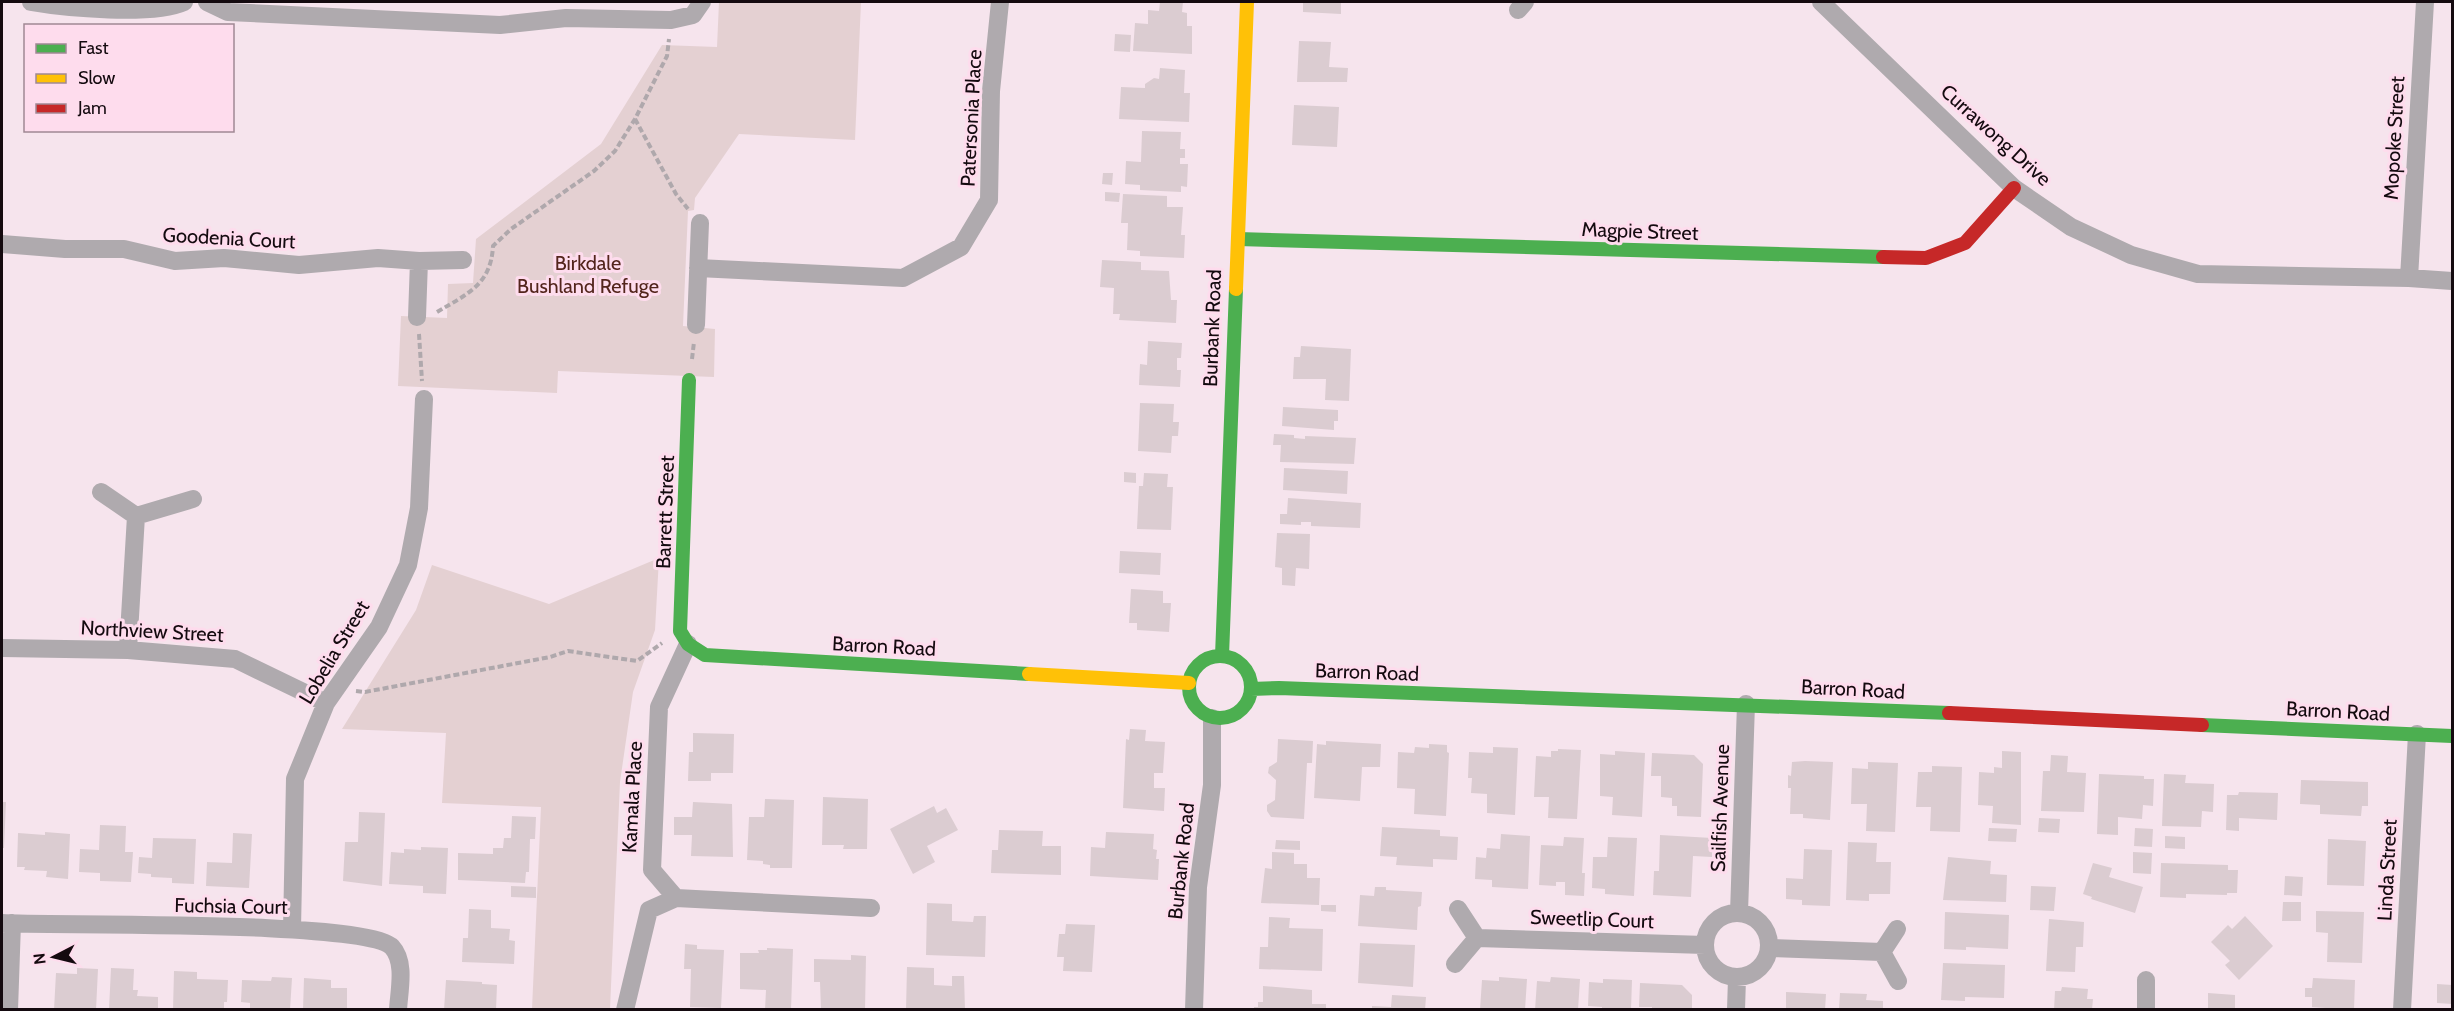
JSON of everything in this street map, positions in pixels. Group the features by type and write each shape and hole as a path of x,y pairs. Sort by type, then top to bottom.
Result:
{"street":[{"path":"30,2 150,10 172,7 184,2"},
{"path":"207,2 228,12 489,24 566,18 671,20 693,15 702,2"},
{"name":"Patersonia Place","path":"698,268 903,278 961,247 989,200 991,91 1000,2"},
{"name":"Burbank Road","path":"1221,656 1247,2"},
{"name":"Mopoke Street","path":"2409,278 2425,2"},
{"name":"Currawong Drive","path":"1824,3 2014,188 2071,227 2131,255 2198,274 2452,280"},
{"name":"Magpie Street","path":"1238,239 1926,258 1965,243 2014,188"},
{"path":"696,325 700,223"},
{"name":"Goodenia Court","path":"2,244 65,249 124,249 175,261 225,258 299,265 378,258 419,261 463,260"},
{"path":"417,317 419,261"},
{"name":"Barrett Street","path":"684,637 689,380"},
{"name":"Lobelia Street","path":"292,929 295,779 326,703 379,627 408,565 418,508 424,399"},
{"path":"101,492 136,516"},
{"path":"136,516 193,499"},
{"path":"128,650 136,516"},
{"name":"Barron Road","path":"684,637 705,655 1189,683"},
{"name":"Kamala Place","path":"676,898 652,870 659,707 684,637"},
{"name":"Northview Street","path":"2,648 128,650 235,659 326,703"},
{"path":"1221,656 1231,658 1240,663 1250,679 1250,698 1238,713 1230,717 1212,718 1197,708 1192,701 1189,683 1197,666 1204,660 1221,656"},
{"name":"Barron Road","path":"1251,689 1279,688 1746,704 2452,736"},
{"name":"Sailfish Avenue","path":"1739,913 1746,704"},
{"name":"Burbank Road","path":"1194,1010 1198,887 1212,785 1212,718"},
{"name":"Linda Street","path":"2402,1010 2417,734"},
{"path":"625,1010 649,910 676,898 871,908"},
{"path":"1455,964 1477,938 1458,909"},
{"path":"1739,913 1749,915 1765,928 1770,948 1768,957 1756,972 1737,978 1714,968 1706,953 1705,945 1712,926 1719,919 1729,914 1739,913"},
{"path":"7,923 9,1010"},
{"name":"Fuchsia Court","path":"7,923 292,929 356,935 386,942 394,949 401,975 398,1010"},
{"path":"1882,952 1897,929"},
{"name":"Sweetlip Court","path":"1477,938 1705,945"},
{"path":"1770,948 1882,952"},
{"path":"1882,952 1898,981"},
{"path":"1736,1010 1737,978"},
{"path":"2146,980 2146,1010"}],"path":[{"path":"424,399 417,317 436,313 476,288 492,264 493,246 511,229 594,171 615,151 635,119 667,56 671,20"},
{"path":"635,119 676,194 700,223"},
{"path":"689,380 696,325"},
{"path":"338,688 365,692 550,657 568,651 637,662 684,637"}],"green space":[{"name":"Birkdale Bushland Refuge","path":"719,2 861,2 855,140 739,134 695,198 694,210 688,211 683,326 715,329 714,377 558,371 557,393 398,386 401,316 447,318 448,284 473,283 476,239 601,144 662,45 717,47"},
{"path":"659,558 655,630 633,692 620,782 610,1009 532,1009 541,807 442,803 446,733 342,729 416,610 432,565 549,604"}],"building":[{"path":"1160,2 1183,2 1182,12 1187,13 1187,26 1192,26 1192,54 1133,51 1135,23 1148,24 1148,10 1159,11"},
{"path":"1303,2 1341,2 1341,14 1303,12"},
{"path":"1115,34 1131,35 1130,52 1114,51"},
{"path":"1299,41 1331,42 1329,67 1348,68 1347,82 1297,82"},
{"path":"1160,68 1185,70 1184,93 1190,93 1189,122 1119,119 1121,87 1145,88 1145,84 1154,78 1159,79"},
{"path":"1294,105 1339,107 1337,147 1292,145"},
{"path":"1142,131 1181,132 1180,149 1185,149 1185,158 1180,158 1180,164 1188,164 1187,187 1181,186 1181,192 1140,190 1140,185 1125,184 1126,161 1141,162"},
{"path":"1103,173 1113,173 1112,185 1102,184"},
{"path":"1105,192 1120,193 1119,202 1105,201"},
{"path":"1123,194 1167,196 1167,207 1183,207 1181,235 1185,235 1184,258 1140,256 1140,251 1127,250 1128,223 1121,223"},
{"path":"1102,260 1141,262 1141,270 1169,271 1171,300 1177,300 1176,323 1119,320 1120,314 1113,314 1114,288 1100,287"},
{"path":"1148,341 1182,343 1181,358 1177,358 1177,370 1181,370 1180,387 1139,385 1140,364 1147,365"},
{"path":"1301,346 1351,349 1349,401 1325,400 1326,379 1293,379 1294,357 1300,357"},
{"path":"1140,403 1174,404 1173,422 1179,422 1178,436 1172,436 1171,453 1138,451"},
{"path":"1283,407 1338,410 1338,421 1334,421 1334,430 1282,426"},
{"path":"1274,434 1294,435 1294,438 1305,439 1305,436 1356,438 1354,464 1280,462 1281,445 1273,445"},
{"path":"1284,468 1348,471 1347,494 1283,490"},
{"path":"1124,472 1136,473 1136,483 1124,482"},
{"path":"1144,473 1168,474 1167,487 1173,487 1171,530 1137,529 1139,486 1143,486"},
{"path":"1288,498 1361,503 1360,528 1311,526 1311,522 1301,522 1301,525 1280,524 1280,514 1287,514"},
{"path":"1277,533 1310,534 1309,569 1296,568 1295,586 1282,585 1282,568 1275,567"},
{"path":"1120,551 1161,553 1160,575 1119,573"},
{"path":"1131,589 1163,591 1163,603 1171,603 1169,632 1137,630 1137,623 1129,623"},
{"path":"1130,729 1146,730 1145,741 1165,742 1163,773 1154,773 1154,788 1165,788 1164,811 1123,808 1126,739 1129,740"},
{"path":"693,733 734,734 733,773 711,773 711,781 688,781 689,752 693,752"},
{"path":"1278,739 1313,741 1312,763 1307,763 1304,819 1271,817 1267,811 1267,805 1275,800 1276,780 1268,773 1269,767 1277,762"},
{"path":"1326,741 1381,744 1380,767 1362,767 1360,801 1314,798 1317,744 1326,745"},
{"path":"1429,744 1447,745 1449,753 1446,816 1414,814 1415,789 1397,788 1398,752 1414,753 1415,747 1429,748"},
{"path":"1493,747 1518,748 1515,815 1487,813 1487,794 1471,793 1472,778 1468,778 1469,752 1493,753"},
{"path":"1558,749 1581,750 1577,819 1548,818 1549,797 1534,797 1536,756 1551,757 1551,751 1558,751"},
{"path":"1615,751 1645,753 1642,817 1612,815 1613,797 1600,796 1600,754 1615,755"},
{"path":"2002,751 2021,752 2021,825 1992,823 1993,806 1978,805 1979,772 1994,773 1994,767 2002,768"},
{"path":"1652,753 1694,755 1703,764 1701,817 1677,816 1677,806 1672,806 1672,798 1661,797 1661,776 1651,776"},
{"path":"2051,755 2068,756 2067,772 2086,773 2084,812 2041,811 2043,771 2050,771"},
{"path":"1792,762 1833,762 1830,820 1803,818 1803,814 1790,814 1791,788 1788,788 1788,775 1791,776"},
{"path":"1868,762 1898,763 1895,832 1866,831 1867,804 1851,804 1852,768 1868,769"},
{"path":"1932,766 1962,767 1960,832 1930,831 1931,807 1916,807 1918,772 1932,772"},
{"path":"2099,774 2144,776 2144,779 2154,779 2153,806 2143,805 2142,819 2118,817 2118,835 2097,834"},
{"path":"2164,774 2186,775 2185,783 2214,784 2213,812 2202,811 2201,827 2162,826"},
{"path":"2301,780 2368,782 2368,806 2362,806 2361,816 2320,814 2320,805 2300,804"},
{"path":"2239,792 2278,793 2277,820 2239,818 2239,831 2226,830 2227,795 2238,795"},
{"path":"823,797 868,799 867,849 843,849 844,845 822,845"},
{"path":"765,799 794,800 792,868 770,868 770,865 763,864 763,861 747,860 749,817 764,817"},
{"path":"2,802 6,802 4,848 2,848"},
{"path":"693,802 732,804 733,857 691,856 692,835 674,835 674,817 692,817"},
{"path":"934,806 937,813 946,808 958,830 927,846 935,862 913,874 890,829"},
{"path":"359,812 385,813 382,886 343,881 345,842 358,842"},
{"path":"512,816 536,817 535,839 530,839 529,872 526,872 525,883 458,880 458,853 493,854 493,848 503,848 504,838 511,838"},
{"path":"2039,818 2060,819 2059,833 2038,832"},
{"path":"100,825 126,826 125,852 133,852 131,882 100,881 100,873 79,872 80,849 99,850"},
{"path":"1382,827 1440,830 1440,836 1458,837 1457,860 1433,859 1433,867 1396,865 1397,857 1380,856"},
{"path":"1989,828 2017,829 2016,842 1988,841"},
{"path":"2135,828 2153,829 2152,847 2134,846"},
{"path":"999,830 1043,831 1042,846 1061,846 1061,875 991,873 992,850 998,850"},
{"path":"45,832 70,834 68,879 46,877 47,871 24,870 25,867 17,867 18,833 45,835"},
{"path":"1106,832 1154,834 1153,849 1157,850 1156,859 1159,859 1158,880 1090,876 1091,847 1105,848"},
{"path":"233,833 252,834 249,888 206,886 207,862 232,863"},
{"path":"1501,834 1530,836 1528,889 1492,887 1492,880 1475,879 1476,857 1486,858 1487,848 1500,849"},
{"path":"1660,835 1712,838 1712,857 1693,856 1691,897 1653,895 1654,871 1659,871"},
{"path":"2165,836 2185,837 2185,849 2165,848"},
{"path":"1564,837 1584,838 1582,873 1585,873 1584,896 1565,895 1565,882 1556,882 1556,886 1539,885 1541,845 1563,846"},
{"path":"1608,837 1637,838 1634,896 1605,894 1605,889 1592,888 1593,857 1607,857"},
{"path":"153,838 196,839 194,884 172,883 172,878 151,877 151,874 138,873 139,857 152,858"},
{"path":"2328,839 2366,841 2364,886 2327,885"},
{"path":"1276,840 1300,841 1300,850 1275,849"},
{"path":"1848,842 1877,843 1876,862 1891,862 1890,894 1869,894 1869,901 1846,900"},
{"path":"421,847 448,848 446,894 423,893 423,886 389,884 391,852 404,853 404,849 421,850"},
{"path":"1804,849 1832,850 1830,906 1802,905 1802,900 1786,899 1786,878 1803,879"},
{"path":"1272,852 1294,853 1294,864 1307,864 1307,878 1320,878 1319,905 1261,903 1265,868 1272,869"},
{"path":"2133,852 2152,853 2151,874 2133,873"},
{"path":"1948,857 1991,861 1990,874 2007,875 2006,902 1943,900"},
{"path":"2093,863 2112,868 2109,877 2143,887 2135,913 2091,899 2092,897 2083,894"},
{"path":"2161,863 2228,865 2228,870 2238,870 2237,893 2227,893 2227,895 2186,894 2186,898 2160,897"},
{"path":"2285,876 2303,877 2302,896 2284,895"},
{"path":"511,886 536,887 536,898 511,897"},
{"path":"2031,886 2056,887 2054,911 2030,910"},
{"path":"1375,887 1386,887 1386,890 1422,892 1421,906 1418,907 1417,930 1358,926 1360,895 1374,896"},
{"path":"2283,902 2301,902 2301,921 2282,921"},
{"path":"927,903 952,904 952,921 973,922 974,916 986,916 985,957 926,955"},
{"path":"1321,905 1336,905 1336,912 1321,911"},
{"path":"469,909 491,910 491,928 510,929 509,940 515,941 514,964 462,962 463,938 468,938"},
{"path":"2316,911 2364,912 2362,963 2327,962 2328,933 2316,932"},
{"path":"1945,912 2009,915 2008,949 1966,947 1966,950 1944,949"},
{"path":"2245,916 2273,946 2239,980 2225,965 2230,961 2211,942 2228,925 2232,929"},
{"path":"1269,917 1290,918 1289,928 1323,929 1322,971 1259,969 1260,947 1268,947"},
{"path":"2049,919 2084,922 2083,947 2076,947 2075,972 2046,971"},
{"path":"1066,924 1095,925 1092,972 1063,971 1064,957 1057,957 1059,934 1065,934"},
{"path":"1360,943 1415,945 1413,987 1358,983"},
{"path":"685,944 697,945 697,949 724,950 721,1008 690,1007 691,969 684,969"},
{"path":"767,948 793,949 791,1010 765,1010 766,990 740,989 740,953 759,953 758,950 767,950"},
{"path":"851,955 866,956 865,1010 821,1010 820,982 814,982 814,959 851,960"},
{"path":"1943,963 2005,965 2004,998 1965,997 1965,1001 1941,1000"},
{"path":"907,967 934,968 934,985 952,986 952,976 964,976 965,1010 906,1010"},
{"path":"77,968 98,969 96,1010 54,1010 56,973 77,974"},
{"path":"111,968 134,969 133,990 138,990 137,996 158,997 158,1010 109,1010"},
{"path":"174,971 197,972 197,979 228,980 227,1002 224,1002 224,1010 173,1010"},
{"path":"272,977 292,978 290,1010 250,1010 250,1003 241,1002 242,980 271,981"},
{"path":"1499,977 1527,979 1525,1010 1480,1010 1482,980 1499,981"},
{"path":"1551,977 1580,979 1578,1010 1535,1010 1537,981 1550,982"},
{"path":"304,978 331,980 331,988 347,988 347,1010 303,1010"},
{"path":"2313,978 2355,980 2354,1010 2312,1007 2312,997 2305,997 2305,988 2312,988"},
{"path":"1603,979 1632,980 1631,1010 1602,1010 1602,1007 1588,1006 1589,982 1603,983"},
{"path":"446,980 497,985 496,1010 444,1010"},
{"path":"1640,983 1682,985 1692,995 1692,1010 1652,1010 1652,1007 1639,1007"},
{"path":"2437,984 2452,985 2452,1004 2437,1003"},
{"path":"1263,986 1312,990 1312,1004 1326,1004 1326,1010 1254,1010 1254,1007 1258,1007 1258,1002 1263,1002"},
{"path":"2062,987 2088,989 2087,999 2093,999 2092,1010 2054,1010 2055,991 2061,991"},
{"path":"1786,992 1826,994 1825,1010 1786,1010"},
{"path":"1840,993 1867,994 1866,1000 1883,1001 1883,1010 1839,1010"},
{"path":"2208,993 2235,995 2235,1010 2208,1010"},
{"path":"1392,995 1426,997 1425,1010 1372,1010 1372,1006 1391,1007"}],"traffic: fast":[{"path":"1238,239 1883,257"},
{"path":"1222,656 1236,289"},
{"path":"689,380 680,631 688,644 705,655 1029,674"},
{"path":"1214,656 1226,656 1242,665 1249,675 1251,687 1249,699 1242,709 1226,718 1214,718 1203,713 1194,704 1189,693 1189,681 1194,670 1203,661 1214,656"},
{"path":"1251,689 1279,688 1949,713"},
{"path":"2202,725 2452,736"}],"traffic: slow":[{"path":"1236,289 1247,2"},
{"path":"1029,674 1189,683"}],"traffic: jam":[{"path":"1883,257 1926,258 1965,243 2014,188"},
{"path":"1949,713 2202,725"}]}
